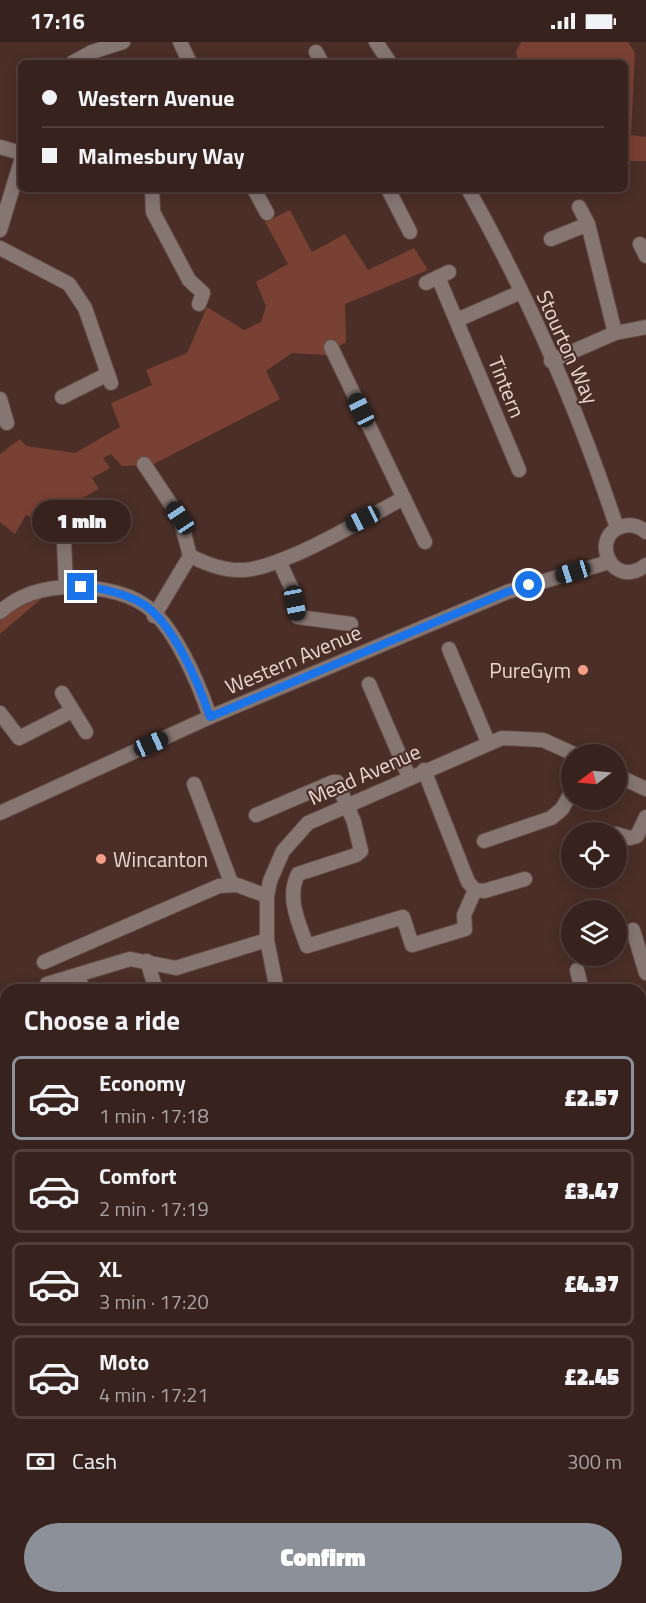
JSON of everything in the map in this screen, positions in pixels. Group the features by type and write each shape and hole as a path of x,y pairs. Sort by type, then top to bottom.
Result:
{"street":[{"path":"75,60 90,47 123,42"},
{"path":"180,42 189,60"},
{"path":"376,42 388,60"},
{"path":"0,147 18,152"},
{"path":"0,230 18,171"},
{"path":"152,192 153,212 189,280 203,293 199,304"},
{"path":"256,192 267,213"},
{"path":"389,192 408,233"},
{"name":"Stourton Way","path":"470,192 521,292 592,452 617,528"},
{"path":"579,207 588,224 615,333"},
{"path":"551,239 588,224"},
{"path":"0,248 69,284 85,308 110,379 62,397"},
{"name":"Tintern","path":"438,277 519,470"},
{"path":"457,320 521,292"},
{"path":"551,361 615,333 646,327"},
{"path":"331,347 425,542"},
{"path":"0,399 7,423"},
{"path":"144,464 180,518 190,556 154,615"},
{"path":"143,488 155,480"},
{"path":"190,556 211,566 243,570 279,561 404,498"},
{"path":"646,532 630,525 617,528 607,540 605,547 609,562 626,572 640,570 646,565"},
{"path":"64,542 66,587"},
{"path":"279,561 292,589 298,617 351,624"},
{"name":"Western Avenue","path":"0,813 210,717 507,592 609,562"},
{"path":"1,611 14,600 53,587 96,587 143,604 175,638 210,717"},
{"path":"448,649 488,742"},
{"path":"369,684 409,777"},
{"path":"62,693 86,732"},
{"path":"0,713 19,738 72,711"},
{"name":"Mead Avenue","path":"276,984 267,940 267,896 275,866 298,831 308,823 348,803 488,742 502,738 543,740 561,748"},
{"path":"424,770 468,882 475,890 484,891 525,879"},
{"path":"627,780 646,789"},
{"path":"256,815 333,782 338,782 348,803 361,851 356,855 298,874 293,884 292,898 307,946 403,917 412,945 465,929 464,915 475,890"},
{"path":"194,784 232,885"},
{"path":"484,841 551,818 561,810"},
{"path":"627,837 637,836 646,817"},
{"path":"44,962 219,886 232,885 267,896"},
{"path":"633,930 646,973"},
{"path":"47,984 130,958 176,968 267,940"},
{"path":"147,961 154,984"},
{"path":"577,970 580,984"},
{"path":"78,975 81,984"}],"shaded area":[{"path":"521,42 628,42 635,53 631,135 646,137 646,161 628,161 628,60 517,60 516,52"},
{"path":"290,210 312,252 345,234 368,270 414,248 428,270 345,304 346,342 326,355 292,353 266,371 280,399 152,465 122,466 111,454 103,458 110,468 92,478 99,489 64,508 52,529 26,515 15,534 0,522 0,454 20,439 26,446 75,453 120,427 111,403 152,385 146,370 187,353 207,307 244,330 261,322 266,306 256,282 288,264 265,222"},
{"path":"39,597 41,599 0,634 0,617 17,605"}],"place":[{"name":"PureGym","path":"583,670"},
{"name":"Wincanton","path":"101,859"}],"route":[{"path":"81,587 96,587 143,604 175,638 205,700 210,717 507,592 529,585"}]}
